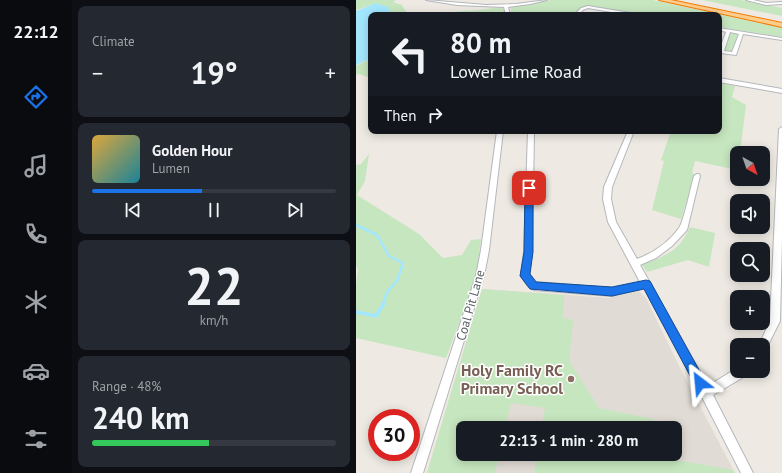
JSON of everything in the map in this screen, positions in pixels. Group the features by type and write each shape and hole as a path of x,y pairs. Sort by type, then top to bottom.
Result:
{"highway":[{"path":"662,0 720,12"},
{"path":"686,0 782,20"},
{"path":"722,12 782,25"}],"street":[{"path":"428,0 476,6 506,6 545,0"},
{"path":"748,0 782,3"},
{"path":"506,6 507,12"},
{"path":"579,12 588,7 618,12"},
{"path":"722,29 782,39"},
{"path":"722,49 728,30"},
{"path":"722,52 734,54 742,32"},
{"path":"722,81 782,91"},
{"path":"767,338 774,321 782,128"},
{"name":"Coal Pit Lane","path":"417,473 480,276 485,250 500,134"},
{"path":"531,134 528,252 525,276 534,286 612,292 646,284"},
{"path":"630,134 608,187 606,199 612,222 706,393 747,473"},
{"path":"635,263 653,256 669,244 684,228 697,176"},
{"path":"706,393 731,378"}],"shaded area":[{"name":"Holy Family RC Primary School","path":"482,289 609,298 639,291 646,298 679,366 735,473 427,473"}],"green space":[{"path":"356,0 396,0 393,2 402,5 406,12 390,12 390,10 381,5 373,5 356,10"},
{"path":"551,0 652,0 708,12 627,12 591,6 580,9 577,12 511,12 511,8"},
{"path":"702,0 741,0 782,8 782,16"},
{"path":"502,8 505,11 453,12"},
{"path":"722,15 782,28 782,37 722,27"},
{"path":"730,33 738,34 731,53 723,51"},
{"path":"368,60 368,77 359,74 356,75 356,66"},
{"path":"722,84 735,86 732,97 746,105 741,146 730,146 730,168 695,161 692,173 695,174 681,219 652,210 664,161 661,160 670,134 722,134"},
{"path":"369,154 365,181 357,195 419,234 443,258 462,255 471,240 481,239 476,278 446,358 356,338 356,285 358,270 356,265 356,165 361,164"},
{"path":"690,227 715,233 709,267 688,260 647,272 642,265 671,252 681,242"},
{"path":"482,289 564,295 563,318 573,320 569,361 599,408 653,419 653,421 543,421 545,408 511,403 507,421 456,421 456,461 498,461 495,473 427,473"},
{"path":"536,461 681,461 733,470 735,473 534,473"}],"water":[{"path":"377,4 386,6 390,10 390,12 368,12 368,59 356,65 356,12"}],"waterway":[{"path":"356,12 377,4"},
{"path":"356,225 377,235 389,256 403,263 397,281 387,292 383,304"},
{"path":"356,312 376,316 384,303"}],"place":[{"name":"Holy Family RC Primary School","path":"571,379"}],"route":[{"path":"529,188 528,252 525,276 534,286 612,292 646,284 700,383"}]}
